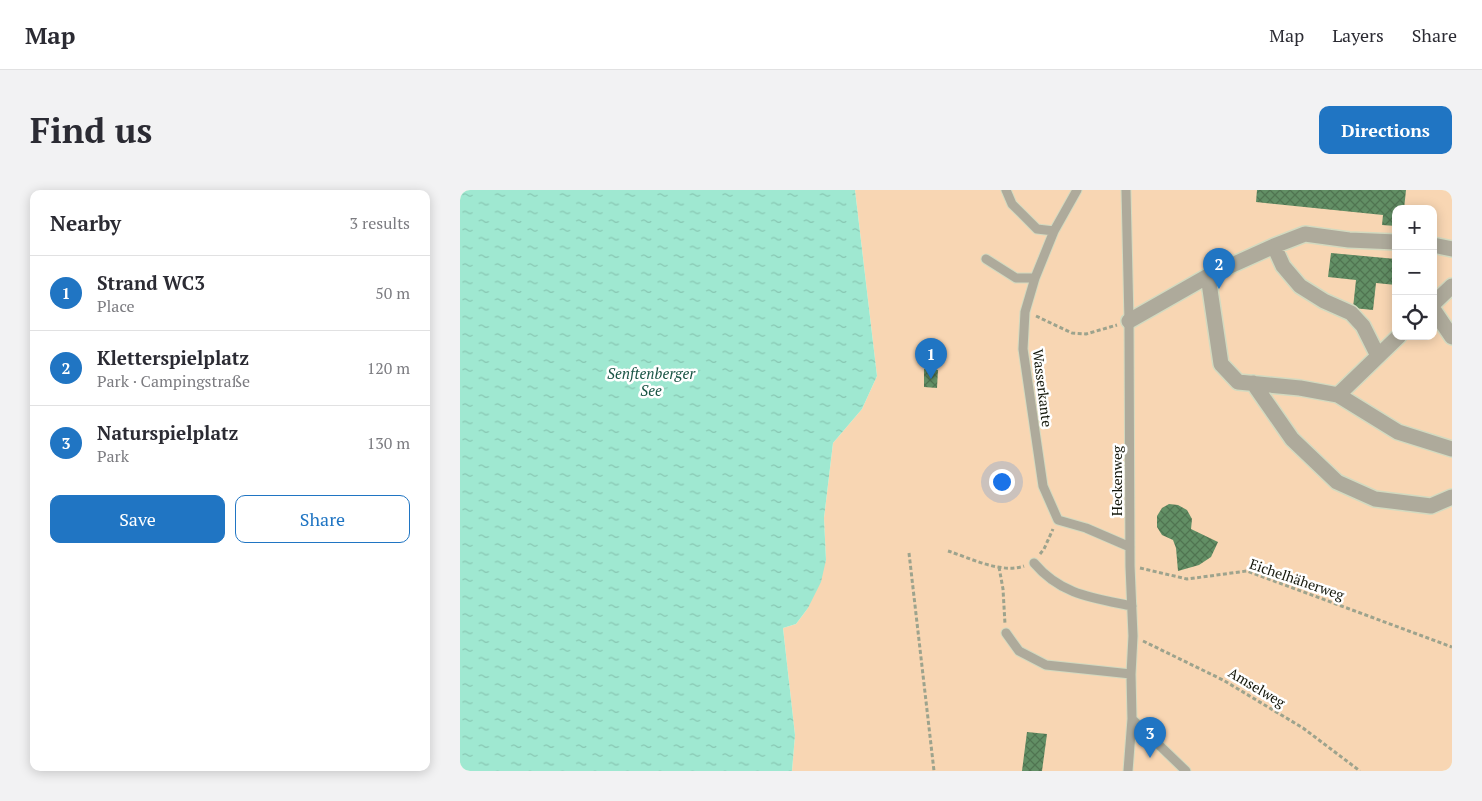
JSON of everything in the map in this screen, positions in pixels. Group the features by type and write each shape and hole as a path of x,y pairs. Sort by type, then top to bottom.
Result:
{"street":[{"path":"1129,321 1208,276 1305,234 1350,240 1392,242"},
{"path":"1274,246 1282,266 1300,286 1324,301 1351,313 1363,326 1378,356"},
{"path":"1437,246 1452,249"},
{"path":"1208,276 1221,364 1238,382 1338,394 1398,432 1452,449"},
{"path":"1437,299 1452,286"},
{"path":"1437,308 1452,337"},
{"path":"1338,394 1395,340"},
{"path":"1253,383 1292,439 1337,482 1376,499 1432,506 1452,497"}],"lane":[{"path":"1006,190 1012,204 1038,229 1054,230"},
{"name":"Wasserkante","path":"1077,190 1054,230 1035,278 1025,312 1023,348 1043,486 1058,520 1086,528 1130,547"},
{"name":"Heckenweg","path":"1126,190 1129,321 1130,566 1134,636 1131,674 1132,719 1128,771"},
{"path":"986,259 1016,278 1035,278"},
{"path":"1034,563 1041,572 1061,587 1090,598 1132,606"},
{"path":"1006,633 1019,651 1046,665 1131,674"},
{"path":"1132,719 1186,771"}],"path":[{"path":"1025,312 1072,333 1086,334 1129,321"},
{"path":"948,551 999,567 1003,589 1006,633"},
{"path":"909,553 934,771"},
{"name":"Eichelhäherweg","path":"1130,566 1186,579 1247,571 1452,646"},
{"name":"Amselweg","path":"1134,636 1223,680 1303,728 1360,771"}],"shaded area":[{"path":"855,190 1452,190 1452,771 792,771 795,735 783,628 796,624 808,608 826,560 824,518 833,443 862,409 877,376"}],"water":[{"name":"Senftenberger See","path":"460,190 855,190 877,376 862,409 833,443 824,518 826,560 821,582 808,608 796,624 783,628 795,735 792,771 460,771"}],"building":[{"path":"1257,190 1406,190 1404,205 1392,205 1392,226 1382,225 1383,215 1256,202"},
{"path":"1331,253 1392,259 1392,285 1376,283 1373,310 1353,308 1356,280 1328,277"},
{"path":"924,369 938,370 937,388 924,387"},
{"path":"1169,504 1178,505 1187,510 1192,519 1191,529 1218,542 1211,557 1199,565 1178,571 1176,548 1173,540 1162,535 1157,527 1157,516 1162,508"},
{"path":"1027,732 1047,734 1042,771 1022,771"}],"place":[{"name":"Kletterspielplatz","path":"1219,289"},
{"name":"Strand WC3","path":"931,379"},
{"name":"Naturspielplatz","path":"1150,758"}]}
